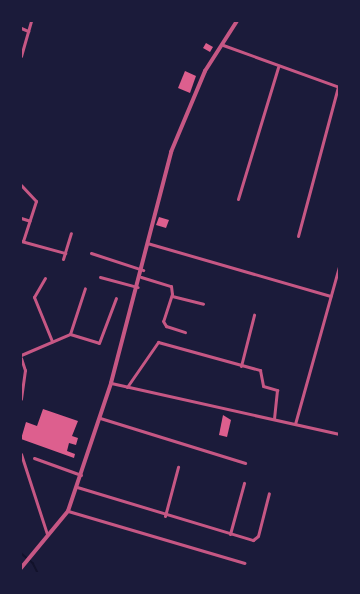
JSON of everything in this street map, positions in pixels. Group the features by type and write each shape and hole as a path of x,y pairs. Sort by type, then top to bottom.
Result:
{"street":[{"path":"21,56 31,21"},
{"path":"21,568 32,551 68,511 111,383 143,270 147,243 171,152 205,71 237,21"},
{"path":"21,28 28,31"},
{"path":"223,45 278,67 338,87 298,236"},
{"path":"238,198 278,67"},
{"path":"21,185 36,201 22,241 65,253"},
{"path":"21,218 30,221"},
{"path":"63,259 72,233"},
{"path":"147,243 331,296"},
{"path":"91,253 143,270"},
{"path":"295,424 339,266"},
{"path":"100,277 138,287"},
{"path":"141,277 169,284 172,296 163,321 166,326 185,332"},
{"path":"45,278 34,297 52,341"},
{"path":"70,334 85,288"},
{"path":"172,296 203,304"},
{"path":"21,399 26,370 21,356 70,334 99,343 116,298"},
{"path":"241,366 254,315"},
{"path":"127,387 155,343 260,370 263,386 277,390 274,419"},
{"path":"111,383 339,434"},
{"path":"100,418 245,464"},
{"path":"21,454 47,534"},
{"path":"34,458 81,476"},
{"path":"165,516 178,467"},
{"path":"230,534 244,484"},
{"path":"77,487 165,516 230,534 256,539 269,493"},
{"path":"68,511 245,563"}],"building":[{"path":"206,43 213,47 210,52 203,48"},
{"path":"185,71 196,76 190,93 178,88"},
{"path":"159,217 169,220 166,228 156,225"},
{"path":"43,409 78,421 72,436 78,438 76,445 69,443 67,451 75,454 74,458 21,439 26,422 37,426"},
{"path":"223,415 231,420 227,437 219,435"}],"waterway":[{"path":"21,553 33,563 38,573"}]}
